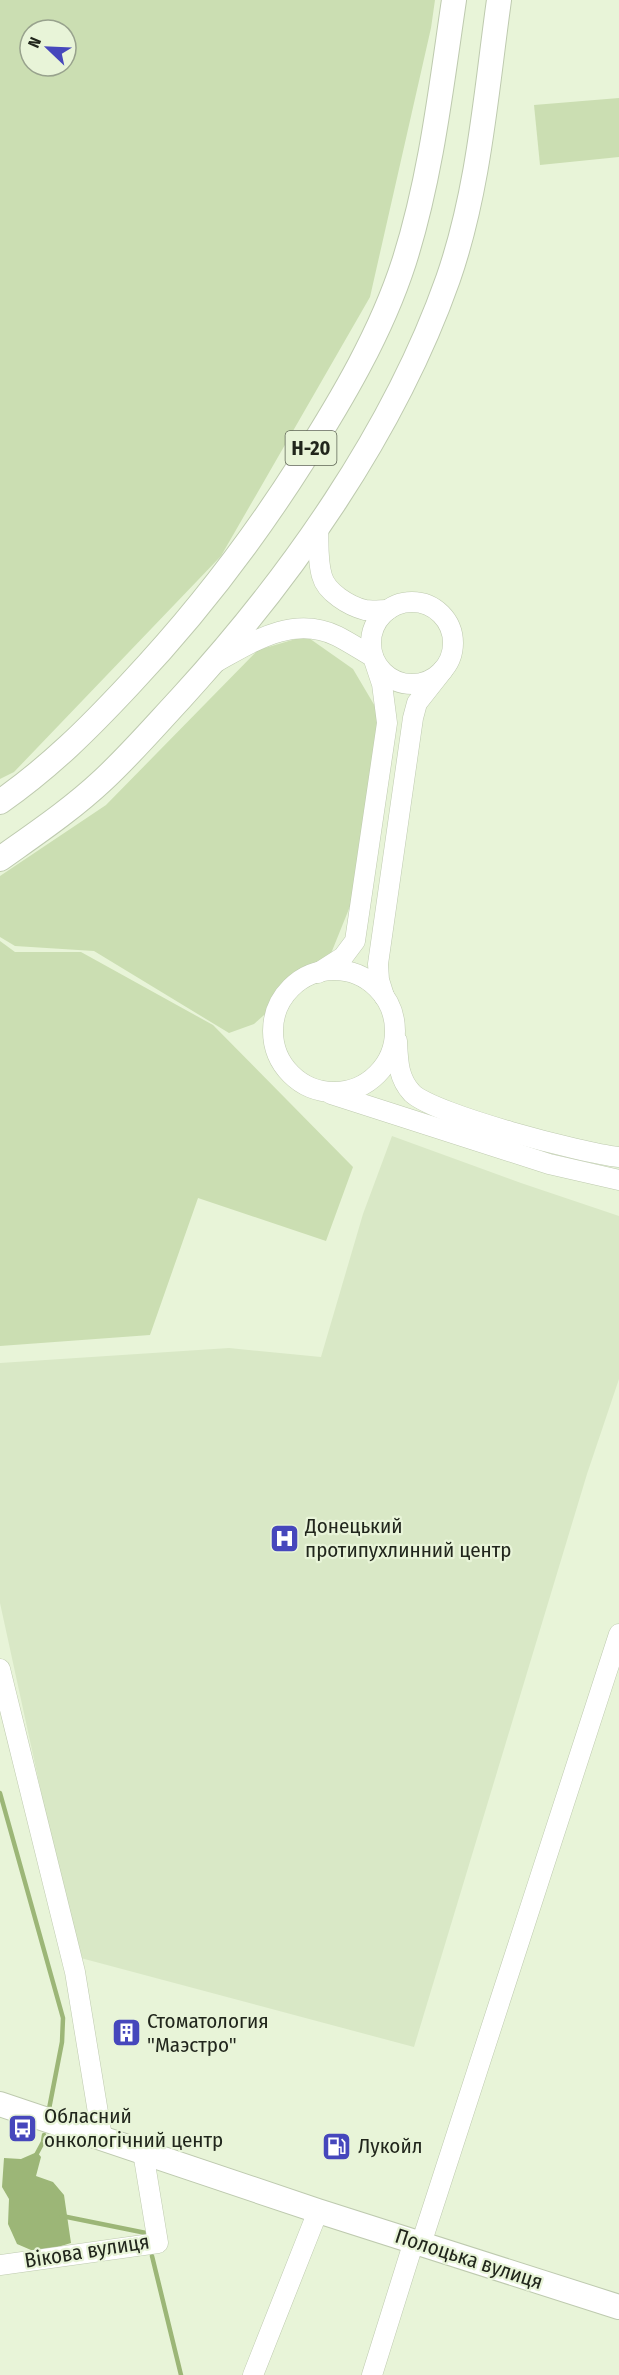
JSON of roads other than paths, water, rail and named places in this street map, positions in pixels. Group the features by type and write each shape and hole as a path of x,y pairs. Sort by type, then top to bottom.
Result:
{"main road":[{"name":"Н-20","path":"0,802 67,750 178,633 234,562 280,496 356,373 403,263 423,193 437,120 454,0"},
{"name":"Н-20","path":"0,859 56,819 102,781 213,663 271,593 318,524 396,399 425,338 448,277 469,205 499,0"},
{"name":"Полоцька вулиця","path":"0,2104 318,2211 619,2307"}],"street":[{"path":"318,524 322,579 331,590 348,603 366,610 388,610"},
{"path":"318,972 343,957 355,941 387,723 382,684 371,644 373,631 379,619 388,610 400,604 414,602 427,605 438,611 447,622 452,634 453,648 449,662 417,704 413,718 378,964 385,998"},
{"path":"213,663 267,635 288,629 312,629 335,635 373,657 380,669 390,678 402,684 429,681 443,670"},
{"path":"619,1157 516,1133 443,1109 414,1094 401,1078 395,1026 390,1007 380,990 365,978 347,971 318,972 292,986 280,1003 274,1023 274,1044 282,1063 296,1079 315,1089 549,1164 619,1180"},
{"path":"315,1089 335,1092 356,1088 373,1078 386,1064 393,1045 395,1026"},
{"path":"372,2375 619,1634"},
{"path":"0,1669 75,1972 102,2138"},
{"name":"Вікова вулиця","path":"0,2265 158,2243 143,2152"},
{"path":"254,2375 318,2211"}],"waterway":[{"path":"0,1793 63,2018 62,2042 49,2109"},
{"path":"35,2157 44,2135"},
{"path":"62,2216 146,2233"},
{"path":"152,2256 181,2375"}],"place":[{"name":"Донецький протипухлинний центр","path":"284,1538"},
{"name":"Стоматология \"Маэстро\"","path":"126,2033"},
{"name":"Обласний онкологічний центр","path":"23,2128"},
{"name":"Лукойл","path":"337,2146"}]}
